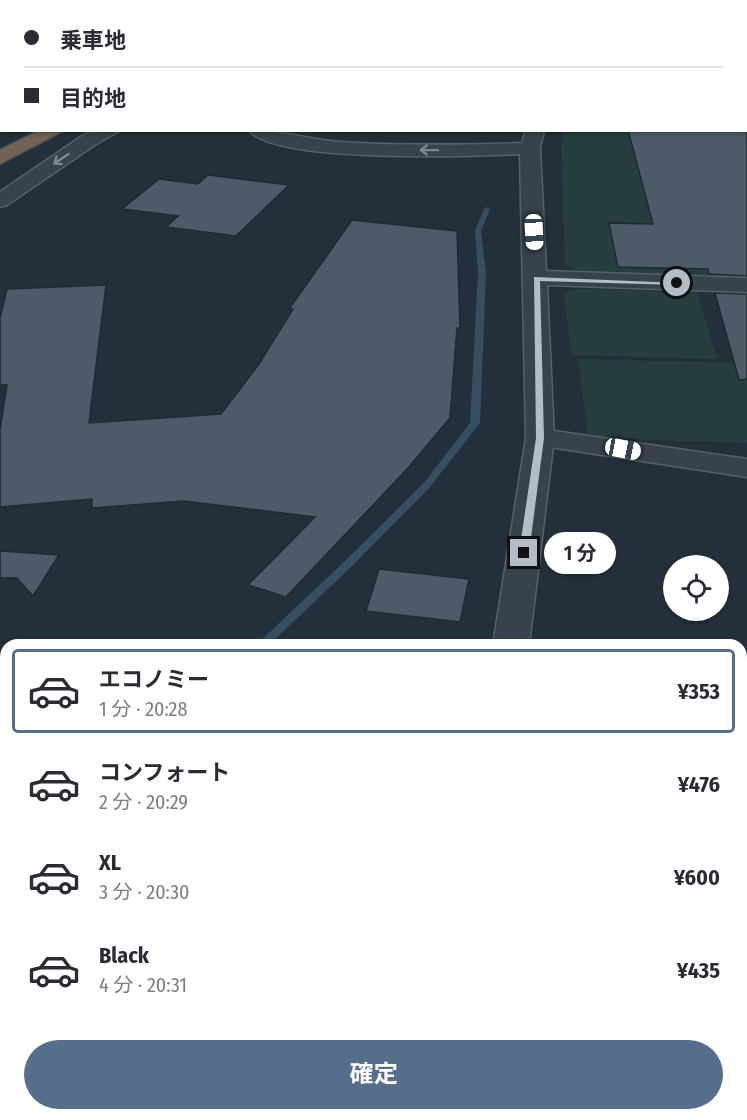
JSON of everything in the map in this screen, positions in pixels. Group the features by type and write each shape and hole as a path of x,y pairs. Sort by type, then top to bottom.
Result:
{"highway":[{"path":"0,143 26,132"},
{"path":"0,158 52,132"}],"street":[{"path":"0,201 89,140 107,132"},
{"path":"259,132 261,135 276,140 326,147 461,151 532,139"},
{"path":"437,132 532,139"},
{"path":"512,639 540,438 532,139"},
{"path":"536,278 747,285"},
{"path":"540,438 747,468"}],"green space":[{"path":"563,132 746,132 747,278 583,273 565,265 561,148"},
{"path":"579,289 697,292 717,359 571,355 564,293"},
{"path":"578,359 747,363 747,443 588,438"}],"building":[{"path":"629,132 747,132 747,276 709,274 708,269 618,267 609,223 653,224"},
{"path":"208,175 289,185 236,236 166,227 178,216 122,209 159,179 198,184"},
{"path":"352,220 457,231 460,328 457,328 450,418 409,467 286,597 248,585 315,517 184,501 92,508 92,499 0,507 0,430 7,385 0,385 0,318 7,289 106,285 89,423 221,414 259,364 293,309 289,309"},
{"path":"715,293 747,294 747,379 739,380"},
{"path":"0,551 59,555 33,596 17,578 0,578"},
{"path":"379,569 469,579 460,622 366,611"}],"waterway":[{"path":"268,639 426,486 475,423 482,273 478,231 487,209"}],"route":[{"path":"524,553 540,438 536,278 677,283"}]}
